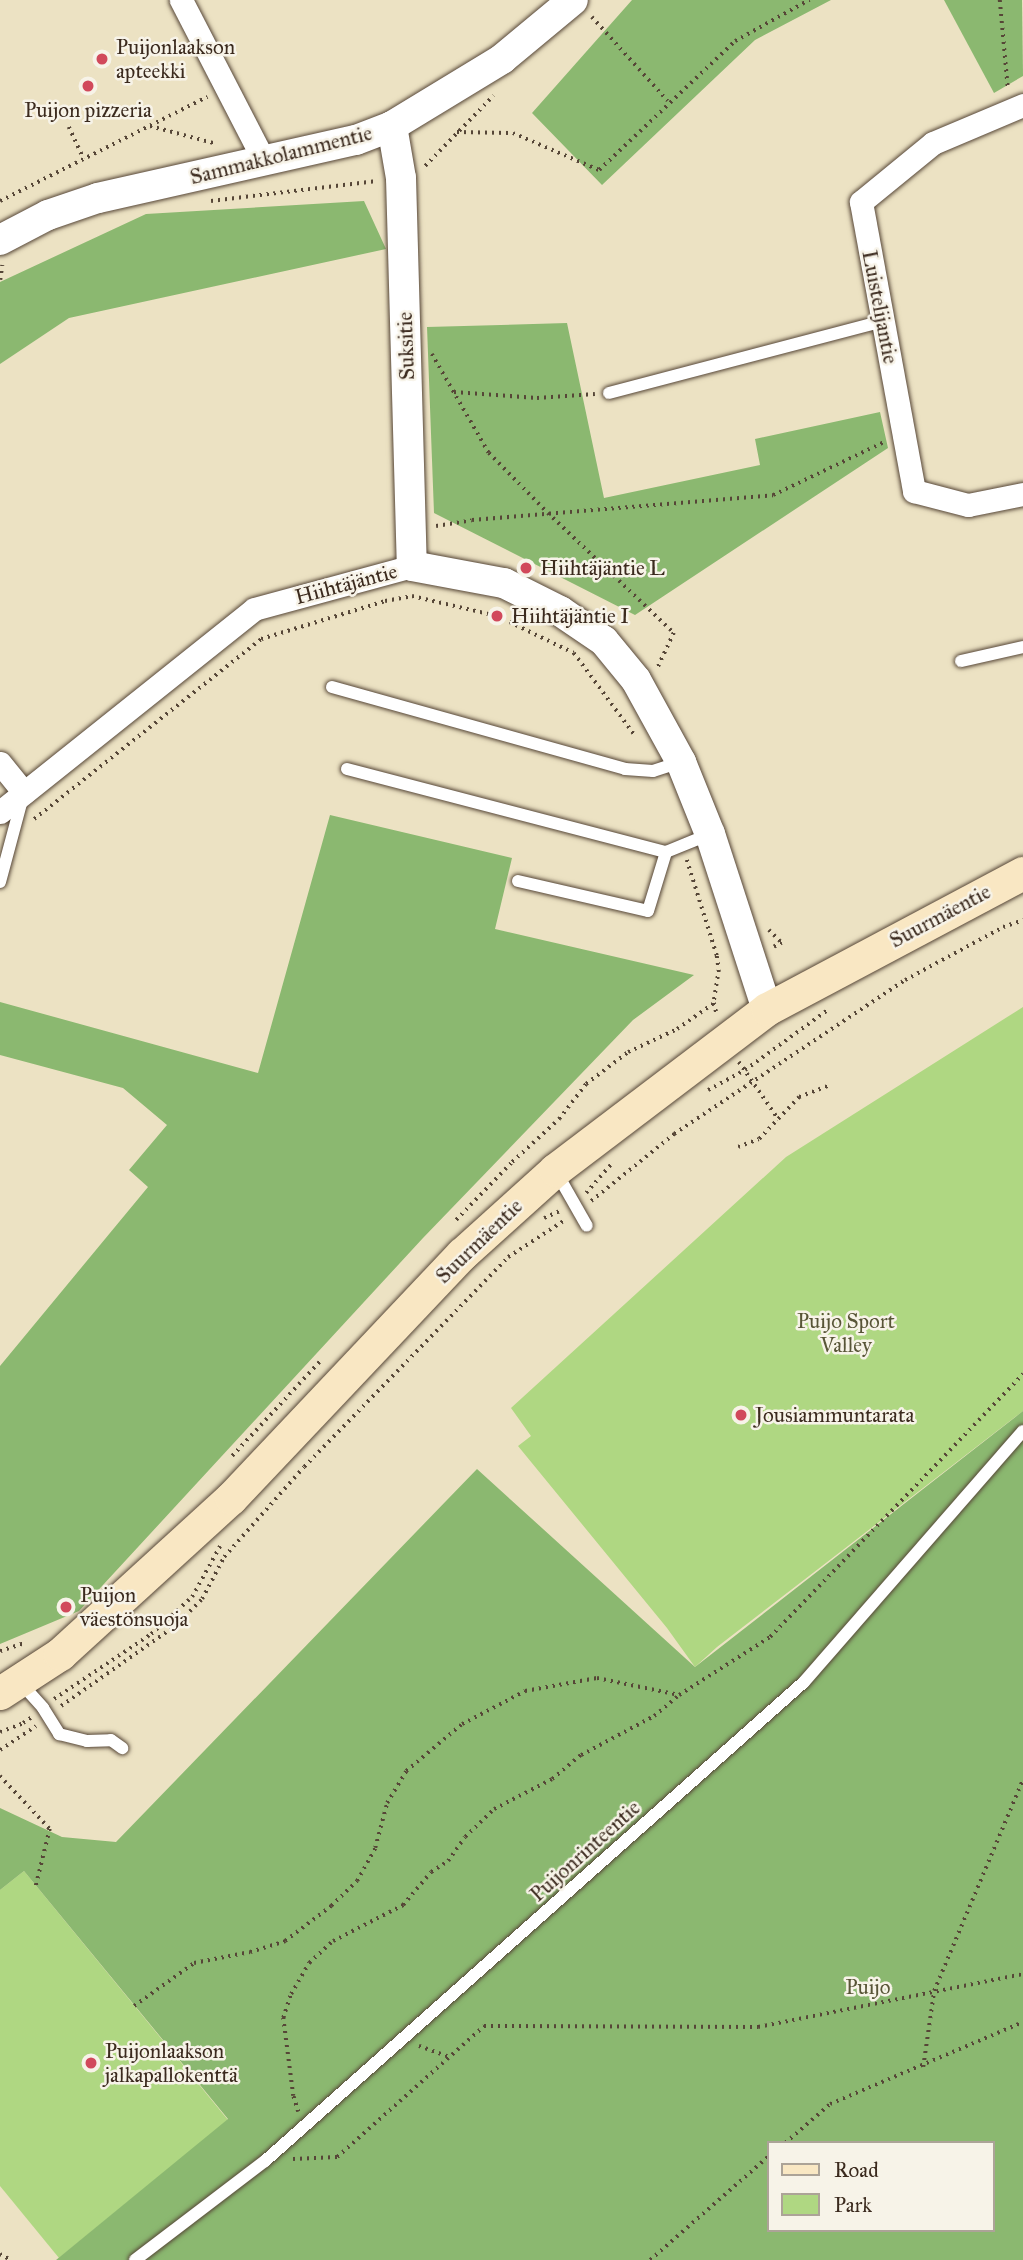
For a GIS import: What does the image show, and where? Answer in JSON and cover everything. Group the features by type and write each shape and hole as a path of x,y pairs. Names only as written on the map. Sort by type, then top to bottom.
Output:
{"main road":[{"name":"Suurmäentie","path":"9,1687 60,1654 232,1498 462,1254 555,1170 767,1009 1023,873"}],"street":[{"path":"181,0 264,161"},
{"name":"Sammakkolammentie","path":"1,251 48,215 98,198 356,140 392,126 502,59 580,6"},
{"name":"Luistelijantie","path":"1017,108 933,143 861,202 915,491 968,505 1023,494"},
{"name":"Suksitie","path":"392,126 401,178 412,566"},
{"name":"Hiihtäjäntie","path":"0,812 254,609 412,566 504,583 560,611 604,641 636,680 667,766 710,834 767,1009"},
{"path":"0,763 24,793"}],"lane":[{"path":"609,393 883,321"},
{"path":"961,661 1023,648"},
{"path":"332,687 625,769 667,766"},
{"path":"347,769 666,852"},
{"path":"0,882 24,793"},
{"path":"518,881 648,911 666,852 682,843 710,834"},
{"path":"555,1170 587,1226"},
{"name":"Puijonrinteentie","path":"135,2260 265,2161 804,1682 1023,1431"},
{"path":"9,1687 45,1712 59,1734 87,1741 111,1740 122,1748"}],"path":[{"path":"457,132 513,133 599,170 668,101 735,41 809,0"},
{"path":"1000,0 1017,108"},
{"path":"580,6 668,101"},
{"path":"0,201 200,101"},
{"path":"150,126 220,145"},
{"path":"69,127 84,159"},
{"path":"0,280 1,251"},
{"path":"427,346 489,453 674,633 652,679"},
{"path":"454,392 537,398 609,393"},
{"path":"427,527 548,513 773,495 904,433"},
{"path":"12,837 261,639 385,601 412,596 497,616 574,653 634,734 667,766"},
{"path":"682,843 717,956 715,1003 723,1040 779,1120"},
{"path":"0,1731 45,1712 175,1626 202,1599 224,1557 304,1467 508,1257 674,1134 916,973 1003,927 1023,920"},
{"path":"697,1097 745,1070 834,1005"},
{"path":"738,1147 759,1139 799,1097 830,1085"},
{"path":"532,1221 576,1207 615,1159"},
{"path":"303,2127 293,2096 284,2018 291,1994 310,1963 334,1941 403,1905 431,1872 449,1861 465,1837 494,1810 552,1779 581,1755 653,1716 679,1695 770,1637 1023,1374"},
{"path":"0,1750 11,1745 45,1712 106,1661 150,1634 192,1597 223,1542"},
{"path":"134,2006 194,1964 285,1941 331,1906 357,1881 375,1848 387,1804 406,1771 462,1724 525,1691 597,1678 679,1695"},
{"path":"0,1776 50,1829 36,1886"},
{"path":"923,2067 934,1991 1023,1779"},
{"path":"265,2161 337,2157 484,2026 758,2027 1023,1974"},
{"path":"787,2141 830,2104 923,2067 1023,2022"},
{"path":"402,2040 449,2057"},
{"path":"650,2260 768,2157"},
{"path":"0,2254 11,2260"}],"green space":[{"path":"632,0 831,0 755,40 602,185 532,113"},
{"path":"944,0 1022,0 1023,76 994,93"},
{"path":"364,201 386,249 69,318 0,364 0,282 146,214"},
{"path":"567,323 604,498 760,465 755,439 880,412 888,448 635,615 434,513 427,327"},
{"path":"330,815 512,858 495,929 694,975 633,1020 423,1238 79,1611 0,1644 0,1366 148,1187 129,1170 167,1125 123,1088 0,1055 0,1002 258,1073"},
{"name":"Puijo Sport Valley","path":"1023,1007 1023,1411 717,1647 695,1667 667,1628 518,1446 531,1436 511,1408 786,1157"},
{"name":"Puijo","path":"1023,1411 1023,2260 56,2260 228,2119 24,1871 0,1890 0,1808 62,1837 116,1842 477,1469 695,1667"},
{"name":"Puijonlaakson jalkapallokenttä","path":"24,1871 228,2120 59,2258 0,2186 0,1890"}],"place":[{"name":"Puijonlaakson apteekki","path":"102,59"},
{"name":"Puijon pizzeria","path":"88,86"},
{"name":"Hiihtäjäntie L","path":"526,568"},
{"name":"Hiihtäjäntie I","path":"497,616"},
{"name":"Jousiammuntarata","path":"741,1415"},
{"name":"Puijon väestönsuoja","path":"66,1607"},
{"name":"Puijonlaakson jalkapallokenttä","path":"91,2063"}]}
